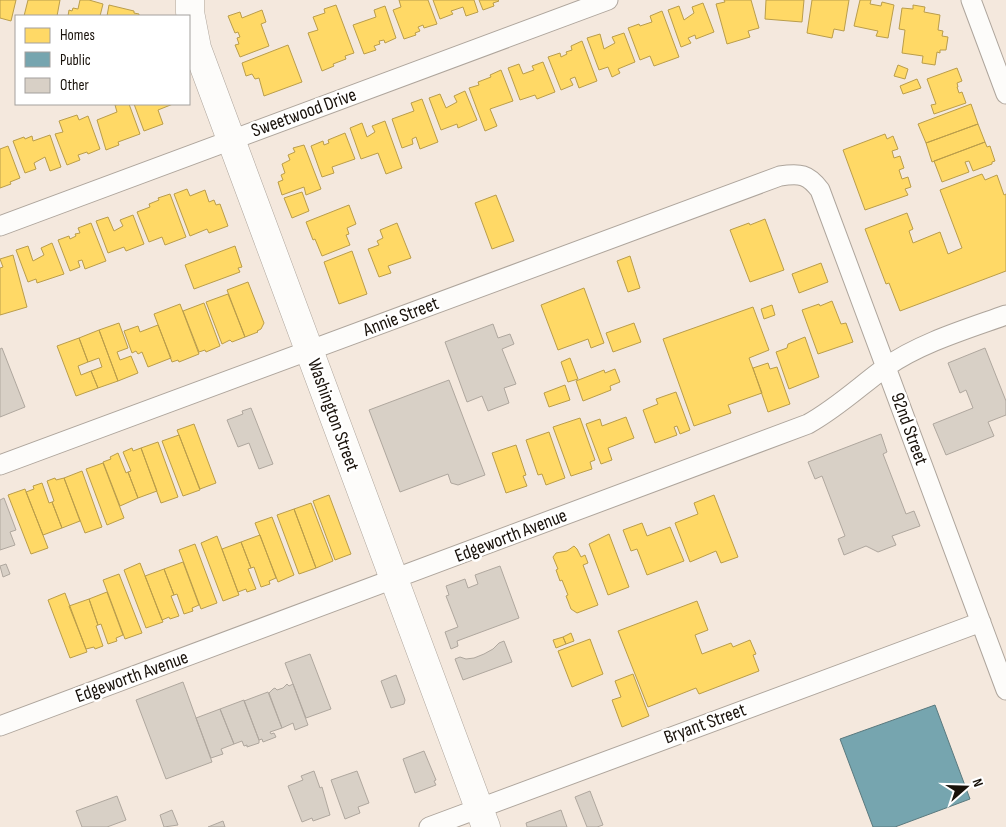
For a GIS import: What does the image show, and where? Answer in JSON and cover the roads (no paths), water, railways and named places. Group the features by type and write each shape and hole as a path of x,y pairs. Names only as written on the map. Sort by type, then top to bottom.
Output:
{"street":[{"name":"Washington Street","path":"190,0 197,48 230,141 482,818"},
{"name":"Sweetwood Drive","path":"0,226 608,0"},
{"path":"971,0 1006,94"},
{"name":"Annie Street","path":"0,465 780,176 804,175"},
{"name":"92nd Street","path":"804,175 813,180 820,190 1006,690"},
{"name":"Edgeworth Avenue","path":"0,726 808,424 842,403 886,367 917,350 1006,315"},
{"name":"Bryant Street","path":"430,827 482,818 981,622"}]}
